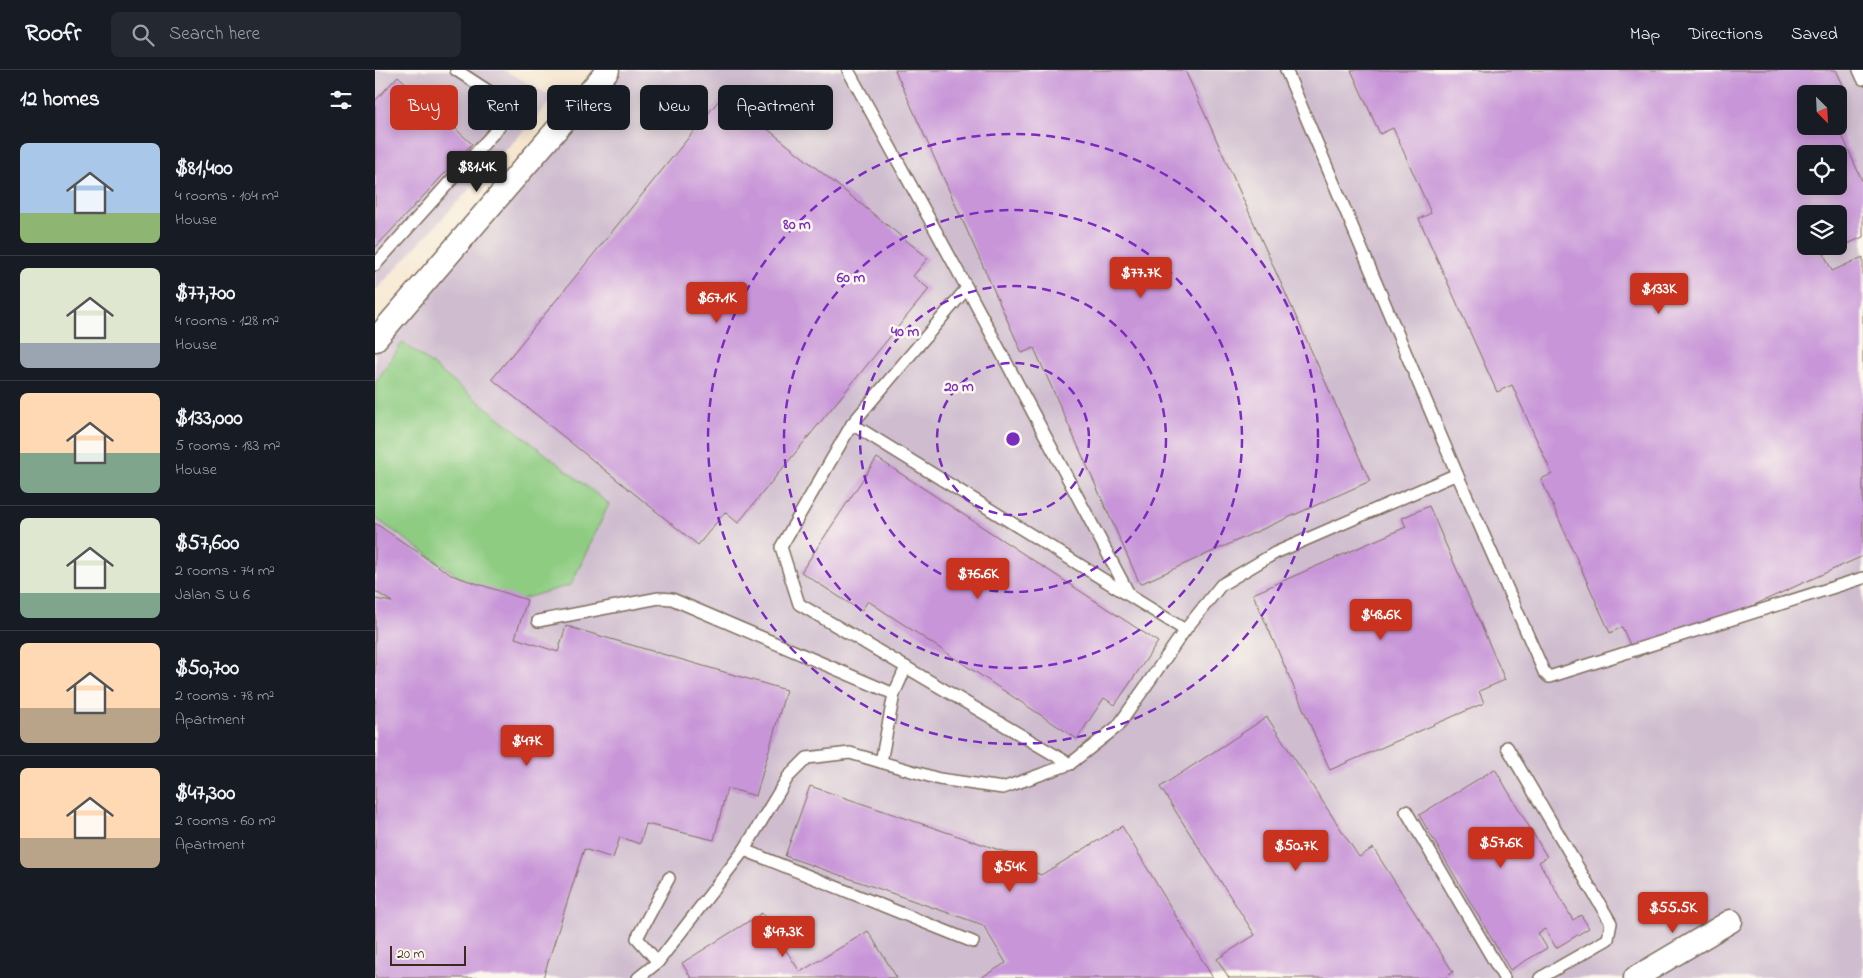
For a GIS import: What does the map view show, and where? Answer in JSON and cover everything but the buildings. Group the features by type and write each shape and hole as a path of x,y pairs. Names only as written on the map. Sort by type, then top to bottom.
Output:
{"street":[{"path":"375,340 608,70"},
{"path":"1635,978 1731,921"}],"lane":[{"path":"375,265 499,127 490,92 456,70"},
{"path":"849,70 1130,596"},
{"path":"1286,70 1457,474 1544,672 1549,676 1557,676 1863,578"},
{"path":"1859,70 1863,79"},
{"path":"967,288 852,424 781,547 799,604 1070,764"},
{"path":"852,424 1185,630"},
{"path":"638,978 658,962 744,850 788,777 807,758 850,753 939,779 1003,788 1070,764 1118,726 1185,630 1221,585 1275,554 1457,474"},
{"path":"538,622 659,598 672,599 894,694"},
{"path":"881,762 894,694 906,667"},
{"path":"1507,747 1611,923 1608,939 1540,978"},
{"path":"1406,812 1504,978"},
{"path":"744,850 973,942"},
{"path":"658,962 637,938 669,878"}],"shaded area":[{"path":"375,70 504,70 531,85 468,85 468,130 524,130 375,291"},
{"path":"621,70 1863,70 1863,978 375,978 375,348 568,130 630,130 630,85 608,85"},
{"path":"537,88 547,94 547,106 537,116"}],"green space":[{"path":"403,342 609,504 571,585 500,605 375,518 375,383"}]}
